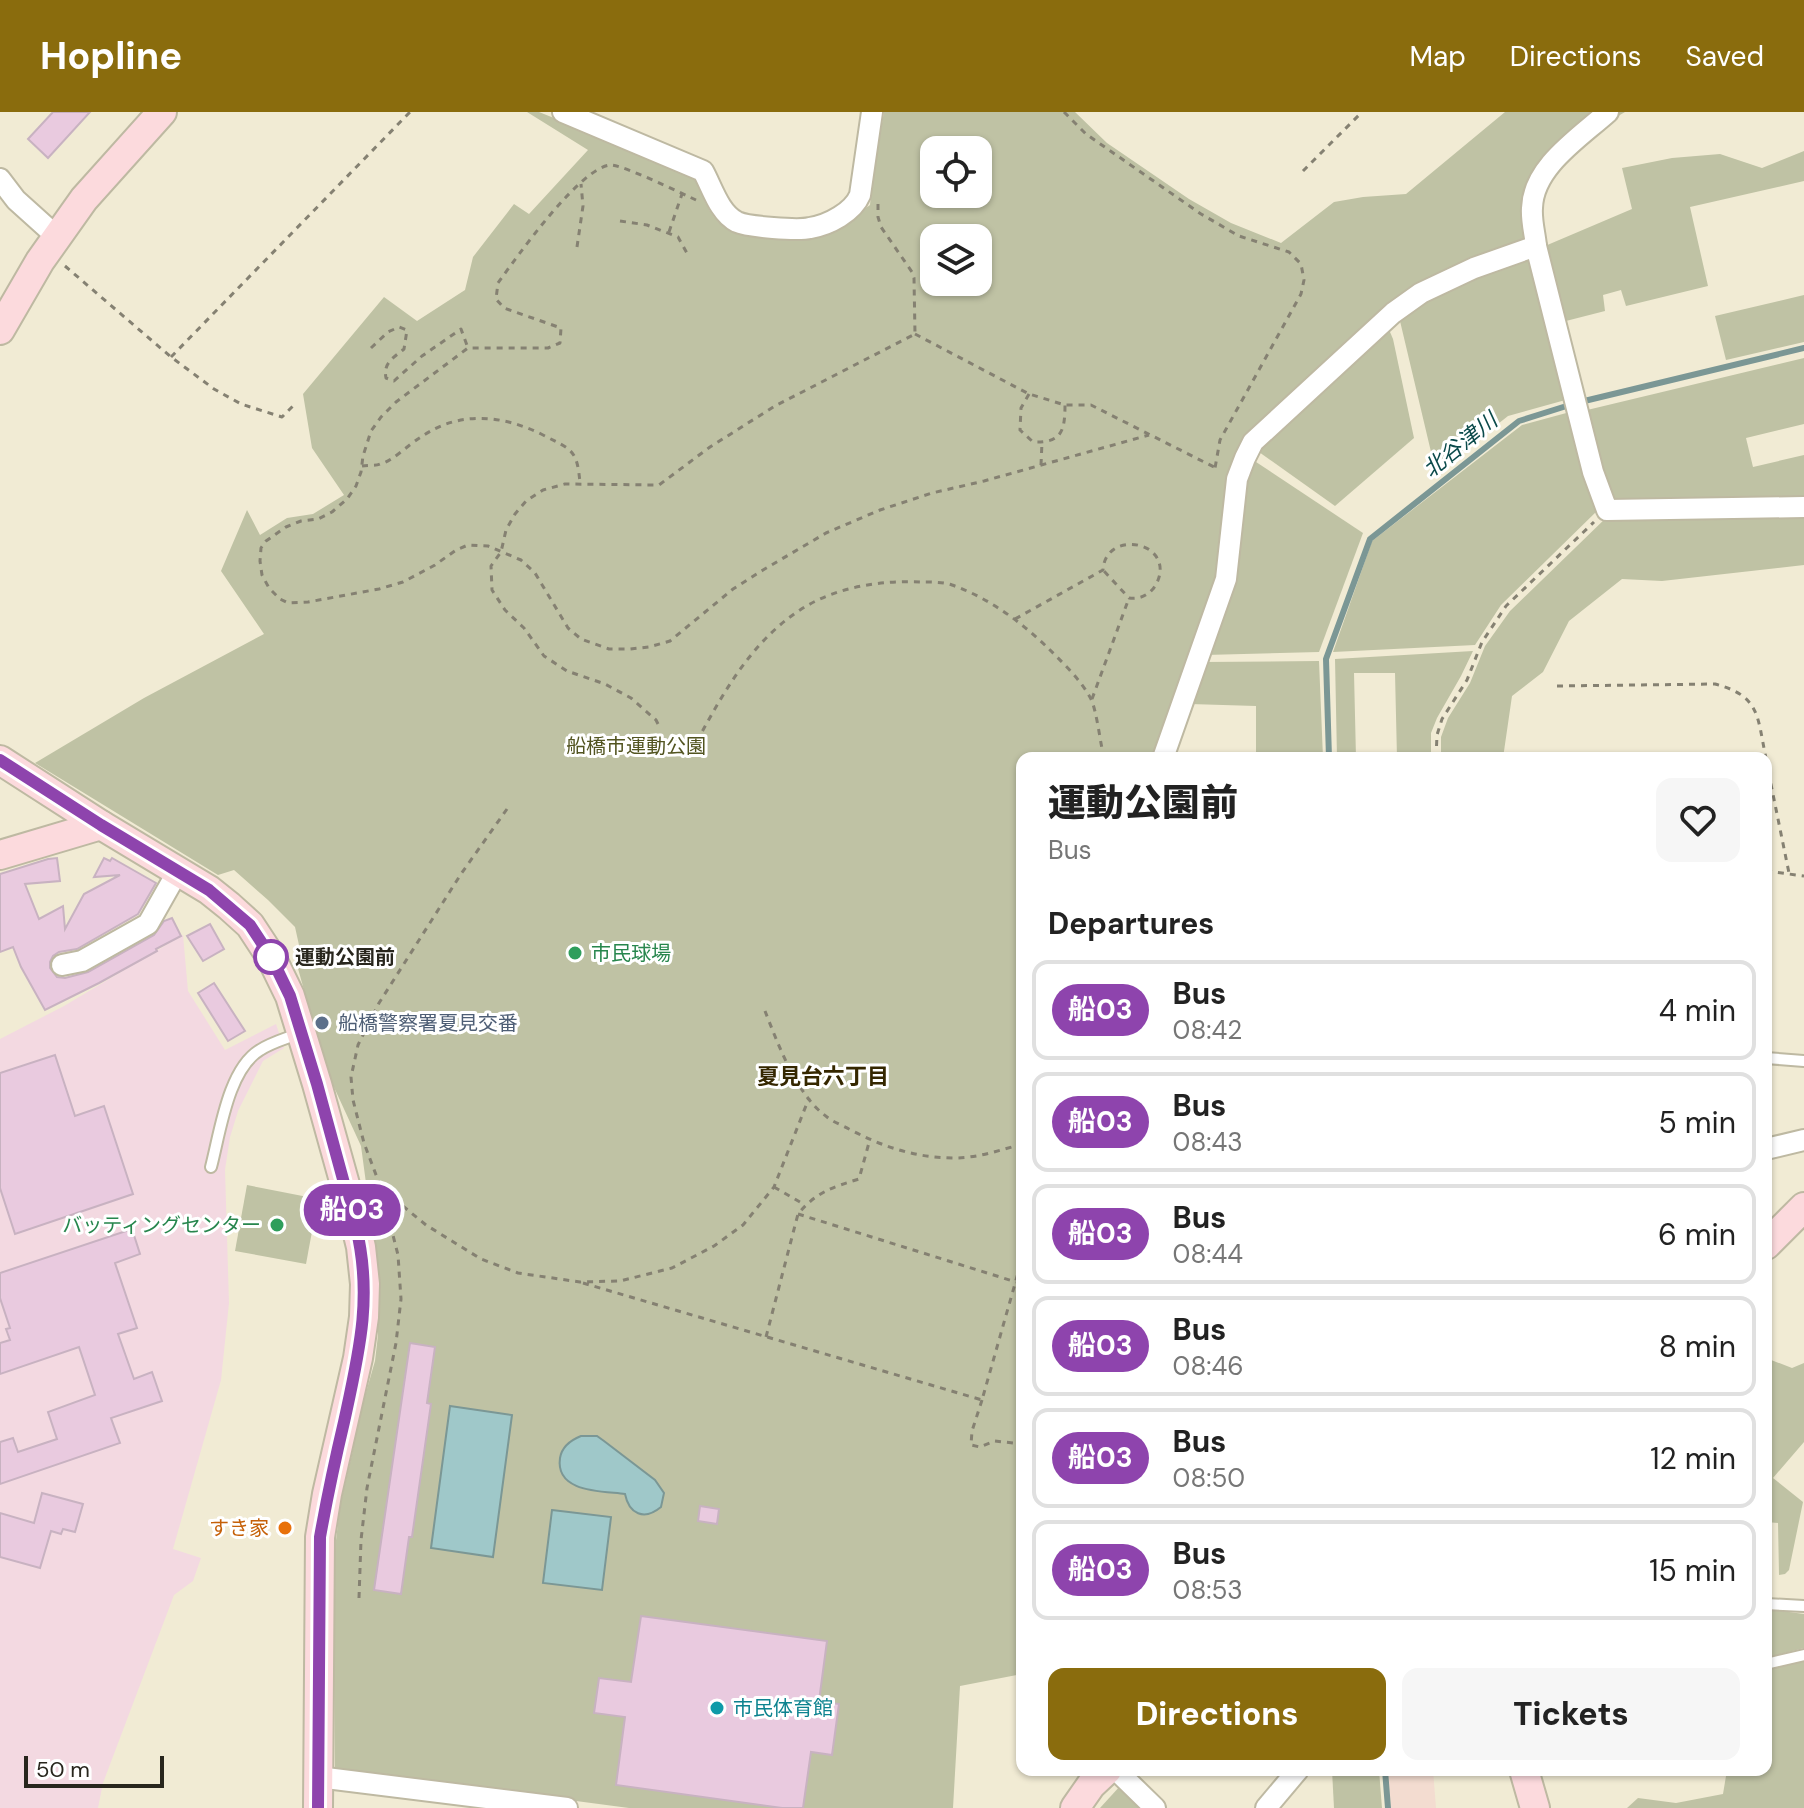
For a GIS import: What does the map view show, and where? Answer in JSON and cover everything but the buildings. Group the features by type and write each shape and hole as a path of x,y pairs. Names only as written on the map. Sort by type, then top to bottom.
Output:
{"street":[{"path":"0,330 52,244 84,199 162,112"},
{"path":"563,112 703,171 724,212 737,222 810,229 856,204 872,112"},
{"path":"1608,112 1547,167 1539,179 1532,211 1536,246 1593,472 1607,510 1804,507"},
{"path":"0,179 52,244"},
{"path":"1165,752 1226,579 1237,479 1253,442 1393,313 1421,293 1474,268 1536,246"},
{"path":"0,760 209,890 250,925 271,957 290,996 301,1032 351,1206 361,1247 365,1284 358,1358 320,1537 318,1808"},
{"path":"0,855 101,825"},
{"path":"62,965 82,961 148,924 178,871"},
{"path":"1772,1148 1804,1140"},
{"path":"1772,1239 1804,1207"},
{"path":"1122,1776 1155,1808"},
{"path":"1266,1808 1293,1776"},
{"path":"1526,1776 1535,1808"},
{"path":"318,1777 423,1798 567,1808"}],"lane":[{"path":"211,1167 238,1073 259,1050 301,1032"},
{"path":"1772,1058 1804,1061"},
{"path":"1772,1604 1804,1606"},
{"path":"1772,1663 1804,1655"}],"path":[{"path":"171,357 410,112"},
{"path":"1064,112 1086,134 1201,214 1239,236 1289,252 1301,264 1304,280 1301,294 1220,440 1215,468"},
{"path":"1303,171 1362,112"},
{"path":"724,212 612,165 597,169 581,182 498,283 496,299 504,308 561,328 560,343 548,348 468,348 396,402 371,431 356,486 347,499 318,519 286,527 261,548 262,575 269,588 288,603 308,602 403,582 456,550 468,545 488,546 521,560 535,573 568,628 581,639 609,649 649,647 670,641 733,589 826,533 880,510 932,493 1149,435"},
{"path":"577,247 583,206 581,182"},
{"path":"669,232 682,194"},
{"path":"878,202 881,227 914,278 915,334"},
{"path":"620,221 669,232 678,237 688,255"},
{"path":"52,244 171,357 214,389 241,404 282,417 294,405"},
{"path":"371,348 388,332 399,327 407,330 404,349 388,362 385,370 386,378 394,381 422,356 461,329 468,348"},
{"path":"915,334 1029,394 1065,405 1091,405 1237,479"},
{"path":"658,724 631,698 605,684 567,671 544,656 524,628 505,610 492,590 491,566 501,552 506,530 515,514 526,501 543,490 565,484 659,485 710,447 775,406 915,334"},
{"path":"1029,394 1021,408 1020,430 1033,442 1048,443 1058,436 1065,424 1065,405"},
{"path":"362,466 382,464 424,434 446,425 474,418 498,419 523,425 574,452 580,484"},
{"path":"1041,465 1042,442"},
{"path":"1436,752 1442,719 1467,680 1482,642 1506,606 1607,510"},
{"path":"1121,544 1146,547 1160,565 1160,574 1151,591 1133,599 1103,570 1103,561 1121,544"},
{"path":"1015,619 1103,570"},
{"path":"691,752 720,697 739,669 762,642 791,617 823,597 877,583 905,581 950,584 1015,619 1069,670 1092,700 1103,752"},
{"path":"1092,700 1129,598"},
{"path":"1557,686 1715,684 1733,689 1749,700 1756,712 1765,752"},
{"path":"1772,789 1789,873"},
{"path":"359,1598 367,1488 394,1357 401,1299 398,1255 381,1188 364,1143 353,1100 351,1077 358,1045 379,1003 461,874 507,809"},
{"path":"1772,872 1804,876"},
{"path":"765,1011 779,1047 798,1082 826,1117 895,1150 916,1155 957,1158 1016,1146"},
{"path":"580,1282 620,1281 672,1268 714,1246 743,1225 774,1187 809,1098"},
{"path":"766,1337 798,1214 827,1189 859,1179 870,1139"},
{"path":"774,1187 805,1205"},
{"path":"381,1188 426,1225 481,1259 518,1273 580,1282 982,1400"},
{"path":"798,1214 1016,1282 972,1431 971,1445 980,1447 995,1441 1016,1443"}],"shaded area":[{"path":"183,935 188,991 225,1050 276,1024 284,1048 263,1061 238,1111 230,1137 225,1170 229,1303 221,1380 173,1549 201,1558 193,1581 174,1595 103,1783 98,1808 0,1808 0,1039 64,1006"},
{"path":"1388,1776 1433,1776 1436,1808 1391,1808"}],"green space":[{"name":"船橋市運動公園","path":"527,112 539,112 693,174 710,210 725,227 754,235 803,240 835,230 870,205 884,112 1075,112 1107,143 1189,199 1231,223 1281,243 1334,202 1406,194 1505,112 1625,112 1557,152 1526,239 1481,257 1243,443 1219,578 1156,752 1016,752 1016,1675 960,1686 953,1808 629,1808 335,1769 333,1566 340,1506 357,1424 375,1361 378,1335 378,1272 361,1146 327,1072 297,965 301,954 295,927 234,870 218,875 35,763 144,698 264,634 221,571 247,510 260,535 287,518 313,514 344,495 312,448 303,394 384,297 417,321 465,290 473,257 514,204 529,214 588,150"},
{"path":"1804,151 1804,181 1690,207 1708,286 1626,306 1621,290 1603,295 1605,311 1562,322 1545,246 1632,209 1622,168 1672,158 1720,154 1762,168"},
{"path":"1528,254 1569,399 1508,416 1436,473 1400,321 1402,314 1442,287"},
{"path":"1804,295 1804,342 1726,360 1715,316"},
{"path":"1383,331 1390,332 1393,339 1414,438 1335,506 1259,452 1264,442"},
{"path":"1804,358 1804,424 1746,438 1753,467 1804,455 1804,500 1614,504 1583,411"},
{"path":"1570,412 1598,510 1501,605 1475,645 1333,652 1372,541 1522,425"},
{"path":"1253,460 1363,533 1319,652 1205,655 1247,469"},
{"path":"1610,514 1804,514 1804,565 1662,581 1622,579 1569,621 1543,672 1512,696 1504,752 1441,752 1441,737 1448,718 1470,683 1485,646 1510,611"},
{"path":"1473,651 1437,718 1431,733 1431,752 1397,752 1395,673 1354,673 1356,752 1337,752 1335,659"},
{"path":"1319,661 1323,752 1256,752 1256,706 1190,704 1204,662"},
{"name":"バッティングセンター","path":"247,1185 318,1199 306,1264 235,1251"},
{"path":"1772,1360 1792,1368 1804,1363 1804,1442 1773,1478 1803,1502 1789,1570 1779,1575 1778,1523 1772,1522"},
{"path":"1772,1610 1804,1614 1804,1648 1772,1656"},
{"path":"1804,1659 1804,1808 1627,1808 1638,1798 1676,1803 1723,1794 1726,1776 1772,1776 1772,1667"},
{"path":"1332,1776 1379,1776 1382,1808 1334,1808"},
{"path":"1121,1785 1150,1808 1100,1808"}],"water":[{"path":"450,1406 512,1415 493,1557 431,1548"},
{"path":"581,1436 597,1436 655,1480 664,1493 661,1507 649,1514 638,1513 630,1506 625,1494 593,1491 565,1478 560,1469 561,1454 568,1444"},
{"path":"552,1510 611,1517 602,1590 543,1583"}],"waterway":[{"name":"北谷津川","path":"1329,752 1326,659 1370,539 1519,421 1576,403 1804,348"},
{"name":"北谷津川","path":"1385,1776 1388,1808"}],"bus line":[{"name":"船03","path":"0,760 209,890 250,925 271,957 290,996 309,1058 361,1247 365,1284 358,1358 320,1537 318,1808"}],"place":[{"name":"市民球場","path":"575,953"},
{"name":"運動公園前","path":"271,957"},
{"name":"船橋警察署夏見交番","path":"322,1023"},
{"name":"バッティングセンター","path":"277,1225"},
{"name":"すき家","path":"285,1528"},
{"name":"市民体育館","path":"717,1708"}],"district":[{"name":"夏見台六丁目","path":"823,1076"}]}
